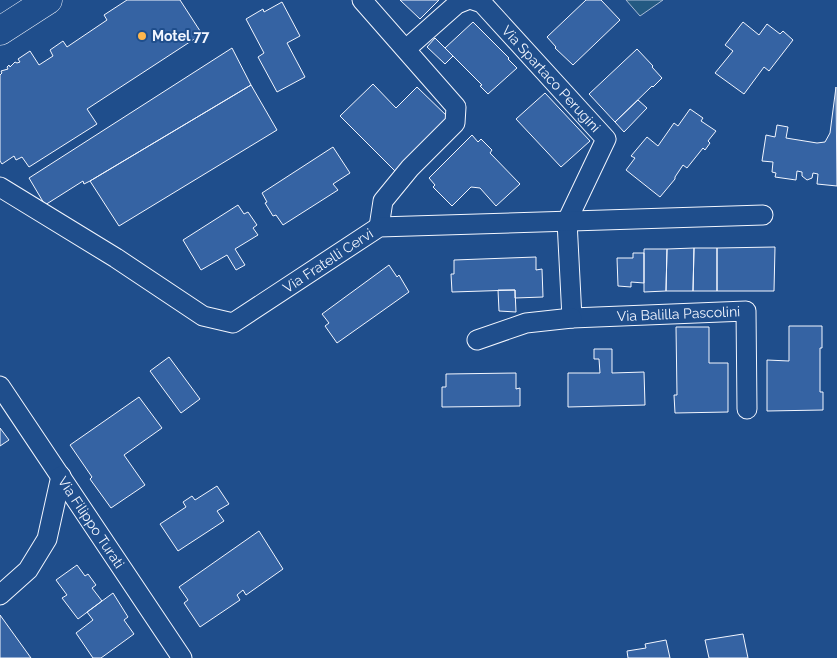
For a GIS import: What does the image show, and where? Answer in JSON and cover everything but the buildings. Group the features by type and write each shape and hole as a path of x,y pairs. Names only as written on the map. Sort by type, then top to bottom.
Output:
{"main road":[{"path":"0,31 48,0"}],"street":[{"path":"362,0 456,107 455,123 410,168 383,201 378,227"},
{"path":"406,49 457,4 467,0"},
{"name":"Via Spartaco Perugini","path":"473,0 482,3 606,139 567,221"},
{"name":"Via Fratelli Cervi","path":"0,187 116,258 203,316 233,323 378,227 763,215"},
{"path":"567,221 572,318"},
{"name":"Via Balilla Pascolini","path":"478,340 526,323 572,318 746,311 746,410"},
{"name":"Via Filippo Turati","path":"0,386 182,658"},
{"path":"0,595 28,570 47,538 61,476"}],"shaded area":[{"path":"626,0 663,0 640,16"}],"place":[{"name":"Motel 77","path":"142,36"}]}
